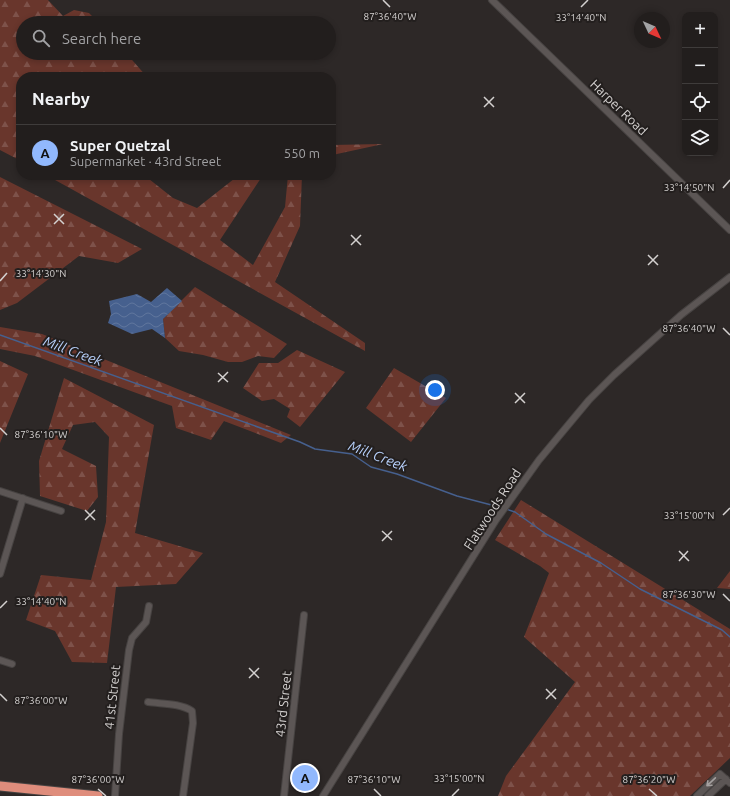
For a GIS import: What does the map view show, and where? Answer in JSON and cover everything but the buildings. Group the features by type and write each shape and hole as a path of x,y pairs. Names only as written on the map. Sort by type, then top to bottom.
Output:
{"highway":[{"path":"0,786 34,793 98,796"}],"street":[{"name":"Harper Road","path":"492,0 730,230"},
{"name":"Flatwoods Road","path":"323,796 496,520 539,460 589,400 640,350 704,296 730,277"},
{"path":"0,491 62,510"},
{"path":"0,574 23,498"},
{"name":"41st Street","path":"115,796 119,734 129,650 132,638 146,622 149,606"},
{"name":"43rd Street","path":"284,796 304,615"},
{"path":"0,660 12,664"},
{"path":"148,702 187,707 192,711 193,723 182,796"},
{"path":"697,796 720,774 728,781 708,796"}],"green space":[{"path":"0,0 48,0 63,16 16,16 16,60 132,60 143,72 16,72 16,158 0,150"},
{"path":"74,10 89,13 92,16 63,16"},
{"path":"383,144 336,154 336,145"},
{"path":"0,177 142,249 118,263 79,256 17,303 0,310"},
{"path":"55,180 150,180 173,198 197,208 233,180 260,180 220,240 253,265 285,207 288,180 302,180 300,226 275,282 365,343 365,351"},
{"path":"195,287 287,344 274,358 258,356 242,362 228,362 203,355 179,351 165,338 163,319"},
{"path":"0,327 42,334 291,435 281,443 224,421 211,440 176,428 172,406 35,356 0,349"},
{"path":"297,350 345,372 300,427 287,417 290,409 274,399 262,401 243,388 259,363 278,363"},
{"path":"0,361 28,374 0,443"},
{"path":"394,368 446,398 411,442 366,408"},
{"path":"64,378 154,425 135,533 203,553 176,584 116,587 107,663 72,662 55,631 26,620 41,575 91,580 106,522 109,437 95,422 73,425 62,449 96,466 98,497 87,511 40,496 39,461"},
{"path":"521,500 730,629 730,758 690,796 498,796 506,776 575,682 524,637 549,573 540,566 495,540"},
{"path":"730,571 730,589 717,588"}],"water":[{"path":"167,288 182,301 163,319 165,338 152,329 132,334 108,323 111,314 109,301 137,294 151,302"}],"waterway":[{"name":"Mill Creek","path":"0,335 300,442 315,449 352,454 371,467 397,474 457,496 503,508"},
{"name":"Mill Creek","path":"506,509 515,512 546,534 601,563 640,589 722,630 730,637"}],"place":[{"name":"Super Quetzal","path":"305,778"}]}
